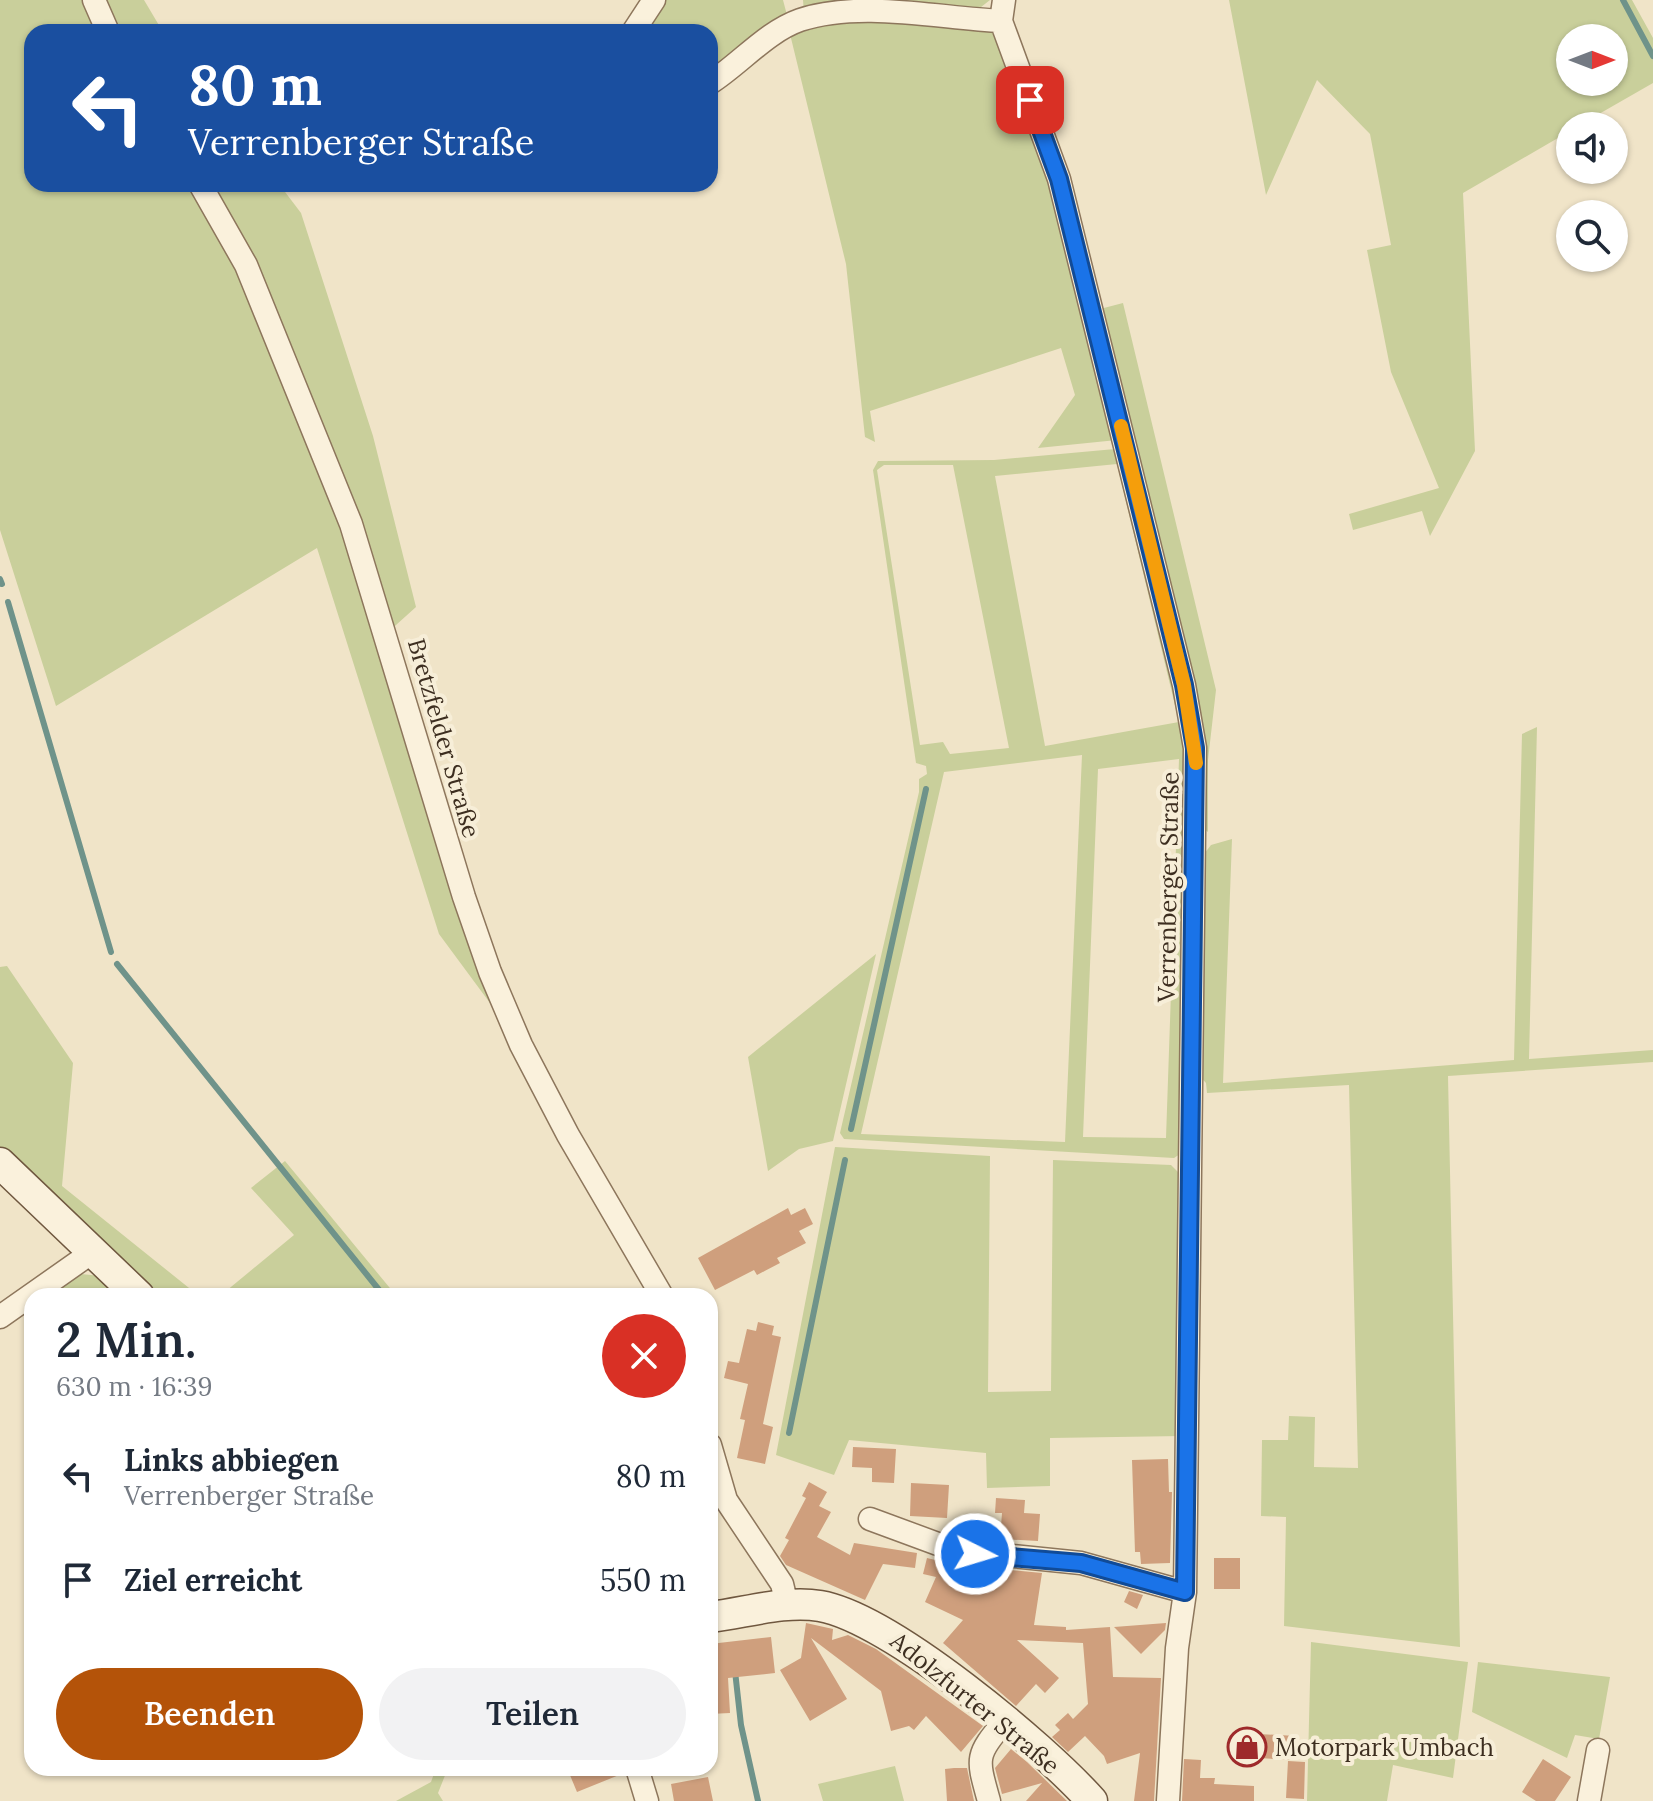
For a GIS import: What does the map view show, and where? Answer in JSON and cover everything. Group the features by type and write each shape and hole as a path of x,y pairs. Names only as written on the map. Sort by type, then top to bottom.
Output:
{"main road":[{"path":"0,1163 130,1288"},
{"name":"Adolzfurter Straße","path":"718,1616 787,1605 817,1605 874,1624 1004,1722 1092,1801"}],"street":[{"path":"94,0 104,24"},
{"path":"638,24 654,0"},
{"path":"718,77 799,20 843,10 1002,10"},
{"name":"Verrenberger Straße","path":"1002,10 1059,179 1184,685 1195,748 1185,1592 1177,1648 1168,1801"},
{"name":"Bretzfelder Straße","path":"205,192 246,265 351,524 464,897 490,972 521,1045 568,1135 657,1288"},
{"path":"41,1288 91,1253"},
{"path":"0,1317 24,1300"},
{"path":"718,1472 726,1500 782,1584 787,1605"},
{"path":"870,1519 954,1550 1081,1563 1185,1592"},
{"path":"989,1801 980,1769 982,1748 1004,1722"},
{"path":"1589,1801 1598,1750"},
{"path":"639,1776 647,1801"}],"green space":[{"path":"0,0 144,0 158,24 24,24 24,192 285,192 301,213 373,436 416,607 386,634 521,1045 439,934 317,548 56,706 0,530"},
{"path":"663,0 783,0 788,19 718,68 718,24 647,24"},
{"path":"803,0 990,0 976,11 804,13"},
{"path":"1229,0 1632,0 1653,38 1653,83 1602,112 1556,112 1556,139 1463,193 1475,451 1430,536 1422,511 1353,530 1349,514 1439,488 1391,372 1367,250 1391,245 1370,134 1317,80 1266,195"},
{"path":"848,15 994,30 1053,181 1117,440 1038,448 1075,395 1061,348 870,411 875,442 865,437 846,264 790,34"},
{"path":"1123,303 1216,690 1208,760 1208,832 1203,828 1100,309"},
{"path":"1115,449 1121,453 1189,753 1183,1152 1174,1158 844,1139 840,1133 919,792 919,779 927,774 926,766 916,763 873,470 878,461 994,460","holes":["1117,464 1179,722 1045,746 995,476","884,465 953,465 1009,748 950,754 943,742 920,745 877,470","1082,755 1065,1142 861,1134 944,772","1179,759 1166,1138 1083,1137 1098,769"]},
{"path":"1537,727 1529,1059 1653,1050 1653,1062 1448,1076 1460,1647 1284,1626 1286,1517 1261,1516 1262,1440 1288,1440 1289,1416 1315,1417 1314,1467 1358,1468 1349,1085 1207,1093 1206,1083 1199,1075 1204,854 1211,845 1232,839 1223,1083 1514,1060 1522,734"},
{"path":"876,954 833,1141 799,1149 768,1171 748,1057"},
{"path":"7,966 73,1063 62,1186 189,1288 144,1288 0,1149 0,967"},
{"path":"835,1147 990,1156 988,1392 1051,1391 1053,1160 1171,1165 1183,1177 1182,1436 1050,1438 1050,1486 987,1488 986,1453 849,1440 834,1475 776,1455"},
{"path":"285,1161 390,1288 230,1288 294,1235 251,1188"},
{"path":"81,1274 101,1276 114,1288 54,1288"},
{"path":"1311,1642 1468,1662 1453,1778 1393,1765 1387,1801 1307,1801"},
{"path":"1478,1662 1610,1677 1599,1739 1575,1735 1567,1758 1472,1712"},
{"path":"895,1766 904,1801 823,1801 818,1784"},
{"path":"433,1776 445,1776 438,1793 443,1801 396,1801 431,1782"}],"building":[{"path":"788,1208 791,1215 805,1208 813,1224 799,1231 806,1243 777,1258 780,1263 757,1275 754,1270 718,1288 714,1288 698,1258"},
{"path":"758,1322 774,1326 772,1335 781,1337 763,1424 773,1427 765,1464 737,1458 745,1420 740,1419 748,1384 724,1378 728,1361 739,1363 747,1329 756,1331"},
{"path":"853,1447 896,1449 894,1483 872,1482 872,1468 852,1467"},
{"path":"1168,1459 1169,1492 1172,1492 1170,1563 1141,1564 1140,1552 1135,1552 1132,1460"},
{"path":"809,1482 827,1492 819,1506 831,1512 817,1537 850,1555 854,1543 917,1553 915,1568 883,1564 865,1600 786,1565 780,1556 789,1540 785,1538 806,1498 802,1496"},
{"path":"911,1483 949,1485 947,1518 910,1516"},
{"path":"996,1498 1025,1500 1024,1513 1040,1514 1038,1541 1000,1539 1002,1513 995,1513"},
{"path":"927,1558 956,1565 1042,1573 1034,1625 1066,1627 1066,1630 1110,1627 1113,1677 1161,1678 1154,1801 1134,1801 1140,1753 1107,1764 1104,1756 1085,1736 1068,1752 1052,1737 1060,1730 1055,1725 1068,1713 1073,1719 1088,1704 1083,1643 1017,1640 1059,1678 1045,1693 1036,1684 1016,1706 943,1643 963,1620 925,1602 936,1577 923,1574"},
{"path":"1214,1558 1240,1558 1240,1589 1214,1589"},
{"path":"1129,1591 1143,1595 1137,1609 1124,1602"},
{"path":"806,1623 833,1629 832,1640 848,1635 876,1649 983,1726 961,1752 926,1716 914,1730 909,1726 891,1731 881,1691 811,1638 847,1699 810,1721 780,1670 801,1658"},
{"path":"1166,1623 1165,1630 1141,1654 1114,1627"},
{"path":"771,1637 775,1673 728,1678 730,1713 718,1714 718,1643"},
{"path":"1240,1733 1296,1736 1295,1760 1239,1757"},
{"path":"1011,1749 1067,1801 1026,1801 1042,1783 1002,1794 995,1768"},
{"path":"1184,1759 1201,1760 1200,1778 1215,1778 1214,1784 1254,1786 1254,1801 1182,1801"},
{"path":"1543,1759 1571,1777 1555,1801 1536,1801 1522,1792"},
{"path":"1288,1761 1305,1762 1304,1799 1286,1798"},
{"path":"967,1768 974,1801 947,1801 945,1769"},
{"path":"570,1776 617,1776 577,1792"},
{"path":"708,1777 713,1801 674,1801 671,1784"}],"waterway":[{"path":"1623,0 1653,56"},
{"path":"0,579 2,584"},
{"path":"8,602 111,952"},
{"path":"851,1129 926,789"},
{"path":"117,964 378,1288"},
{"path":"789,1433 845,1160"},
{"path":"735,1671 741,1725 758,1801"}],"slow traffic":[{"path":"1121,426 1184,685 1196,763"}],"place":[{"name":"Motorpark Umbach","path":"1247,1747"}],"route":[{"path":"975,1554 1081,1563 1185,1592 1197,845 1195,748 1184,685 1059,179 1030,100"}]}
